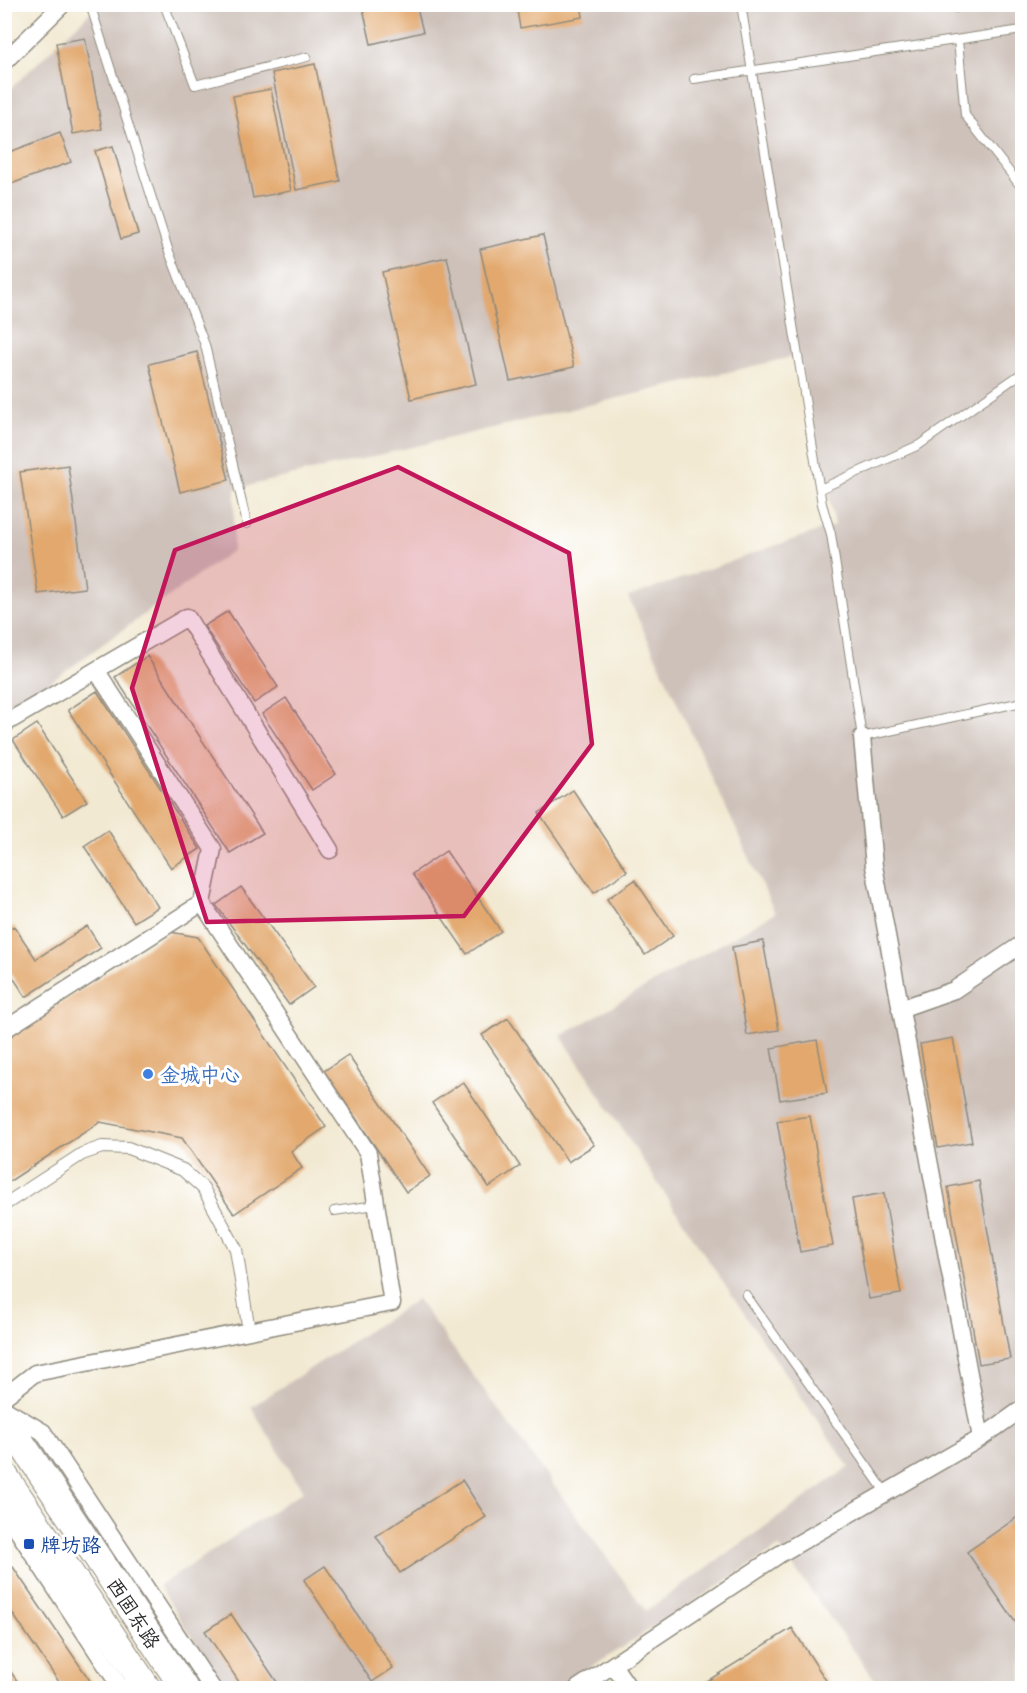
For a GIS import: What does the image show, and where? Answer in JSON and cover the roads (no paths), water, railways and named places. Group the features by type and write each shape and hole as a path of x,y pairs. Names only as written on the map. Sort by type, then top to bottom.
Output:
{"main road":[{"name":"西固东路","path":"4,1417 184,1689"},
{"name":"西固东路","path":"4,1475 147,1689"}],"street":[{"path":"4,62 63,4"},
{"path":"4,724 187,617 330,850"},
{"path":"4,1030 201,903 213,849 96,670"},
{"path":"862,737 874,866 981,1438"},
{"path":"4,1397 35,1373 393,1303 368,1153 201,903"},
{"path":"900,1009 954,990 1023,944"},
{"path":"4,1205 82,1154 102,1147 128,1148 183,1170 203,1188 236,1249 249,1331"},
{"path":"4,1409 44,1432 212,1689"},
{"path":"578,1689 780,1554 981,1438 1023,1409"},
{"path":"4,1510 121,1689"},
{"path":"613,1665 629,1689"}],"lane":[{"path":"90,4 168,249 205,345 247,524"},
{"path":"164,4 195,86 307,57"},
{"path":"741,4 820,489 831,534 862,737 1023,702"},
{"path":"694,80 1023,30"},
{"path":"958,40 965,115 1023,188"},
{"path":"820,489 919,445 1023,373"},
{"path":"334,1211 376,1205"},
{"path":"746,1295 886,1493"}],"place":[{"name":"金城中心","path":"148,1074"},
{"name":"牌坊路","path":"29,1544"}]}
